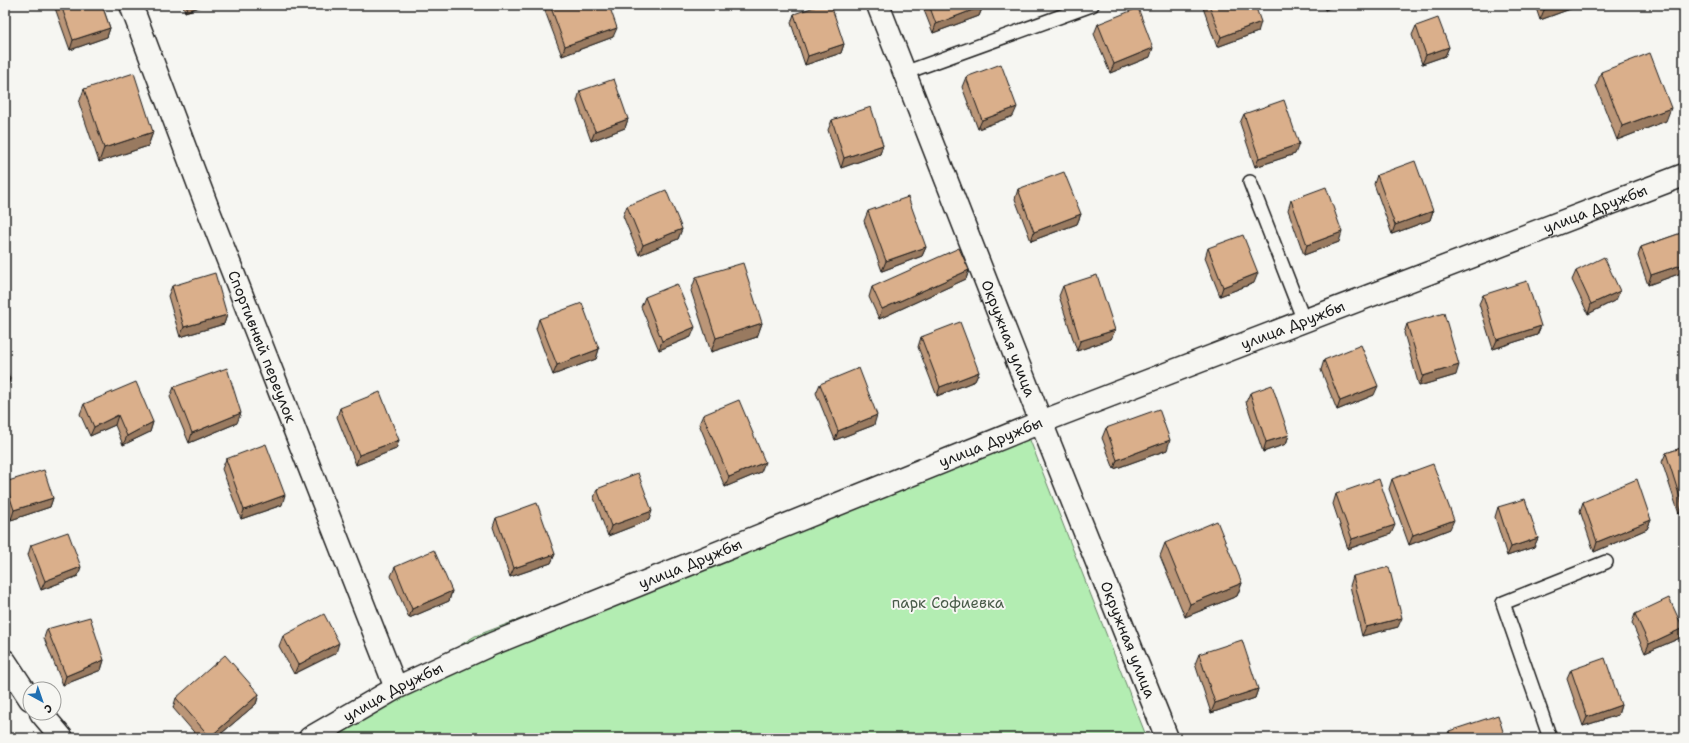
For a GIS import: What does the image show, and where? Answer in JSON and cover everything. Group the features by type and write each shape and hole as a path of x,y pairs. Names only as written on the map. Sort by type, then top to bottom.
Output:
{"street":[{"name":"Спортивный переулок","path":"131,5 208,209 396,688"},
{"name":"Окружная улица","path":"878,5 1041,422 1167,738"},
{"name":"улица Дружбы","path":"310,738 396,688 492,644 1041,422 1684,175"},
{"path":"5,661 22,687"},
{"path":"48,721 62,738"}],"lane":[{"path":"904,73 1092,5"},
{"path":"1250,182 1304,321"},
{"path":"1550,738 1503,603 1606,562"}],"green space":[{"name":"парк Софиевка","path":"1026,430 1147,738 311,738 475,636"}],"building":[{"path":"61,5 102,5 110,28 73,40"},
{"path":"550,5 609,5 617,28 565,46"},
{"path":"820,5 831,5 844,44 808,56 794,14"},
{"path":"929,5 982,5 983,6 936,24"},
{"path":"1209,5 1255,5 1261,22 1221,37"},
{"path":"1542,5 1558,5 1544,10"},
{"path":"1138,8 1153,48 1114,64 1098,24"},
{"path":"1438,18 1449,47 1426,55 1416,26"},
{"path":"1650,53 1671,108 1622,126 1601,72"},
{"path":"1001,64 1017,107 982,120 966,77"},
{"path":"134,73 153,132 104,148 84,89"},
{"path":"614,79 628,119 595,131 580,91"},
{"path":"1284,100 1299,144 1259,158 1244,114"},
{"path":"871,107 883,145 844,158 832,120"},
{"path":"1415,161 1433,211 1395,225 1377,175"},
{"path":"1064,172 1081,214 1034,232 1018,189"},
{"path":"1326,187 1342,232 1307,245 1291,200"},
{"path":"666,190 682,229 643,245 627,206"},
{"path":"908,197 926,247 886,261 868,211"},
{"path":"1684,232 1684,264 1651,275 1641,247"},
{"path":"1243,235 1258,273 1223,287 1208,248"},
{"path":"959,248 969,270 882,309 872,287"},
{"path":"1604,257 1620,291 1591,304 1576,271"},
{"path":"743,263 762,323 716,338 696,277"},
{"path":"215,273 227,315 184,327 172,286"},
{"path":"1097,275 1115,330 1080,341 1063,286"},
{"path":"1527,281 1541,326 1497,340 1483,295"},
{"path":"677,284 695,327 662,341 645,297"},
{"path":"582,303 599,349 557,365 539,319"},
{"path":"1444,313 1459,365 1423,376 1407,324"},
{"path":"960,322 979,372 940,387 921,337"},
{"path":"1361,345 1378,386 1340,401 1324,360"},
{"path":"5,366 10,379 5,381"},
{"path":"227,368 241,413 192,433 174,387"},
{"path":"859,368 877,415 838,431 820,384"},
{"path":"136,382 153,422 127,436 118,415 94,427 84,404"},
{"path":"1272,385 1289,435 1266,442 1250,393"},
{"path":"380,392 399,440 359,455 340,408"},
{"path":"739,400 765,462 729,477 703,415"},
{"path":"1159,409 1170,440 1117,460 1106,428"},
{"path":"266,444 285,495 244,510 226,459"},
{"path":"1684,447 1684,504 1682,504 1666,453"},
{"path":"1433,464 1454,520 1413,535 1392,479"},
{"path":"44,470 53,498 14,510 5,482"},
{"path":"638,473 652,511 611,526 597,489"},
{"path":"1379,479 1395,525 1352,539 1336,494"},
{"path":"1637,479 1651,520 1597,542 1583,502"},
{"path":"1525,499 1538,538 1511,547 1498,507"},
{"path":"537,503 555,554 514,568 496,518"},
{"path":"1217,521 1242,583 1190,604 1165,543"},
{"path":"68,532 81,567 45,581 31,545"},
{"path":"434,550 452,591 412,609 395,567"},
{"path":"1389,567 1402,618 1366,627 1353,576"},
{"path":"1669,598 1683,628 1649,644 1635,614"},
{"path":"324,614 339,643 298,665 283,636"},
{"path":"90,617 104,660 66,676 47,629"},
{"path":"1242,640 1258,689 1215,703 1199,654"},
{"path":"225,655 259,694 210,737 176,698"},
{"path":"1605,658 1621,705 1587,717 1571,670"},
{"path":"1498,715 1505,738 1451,738 1449,731"}]}
